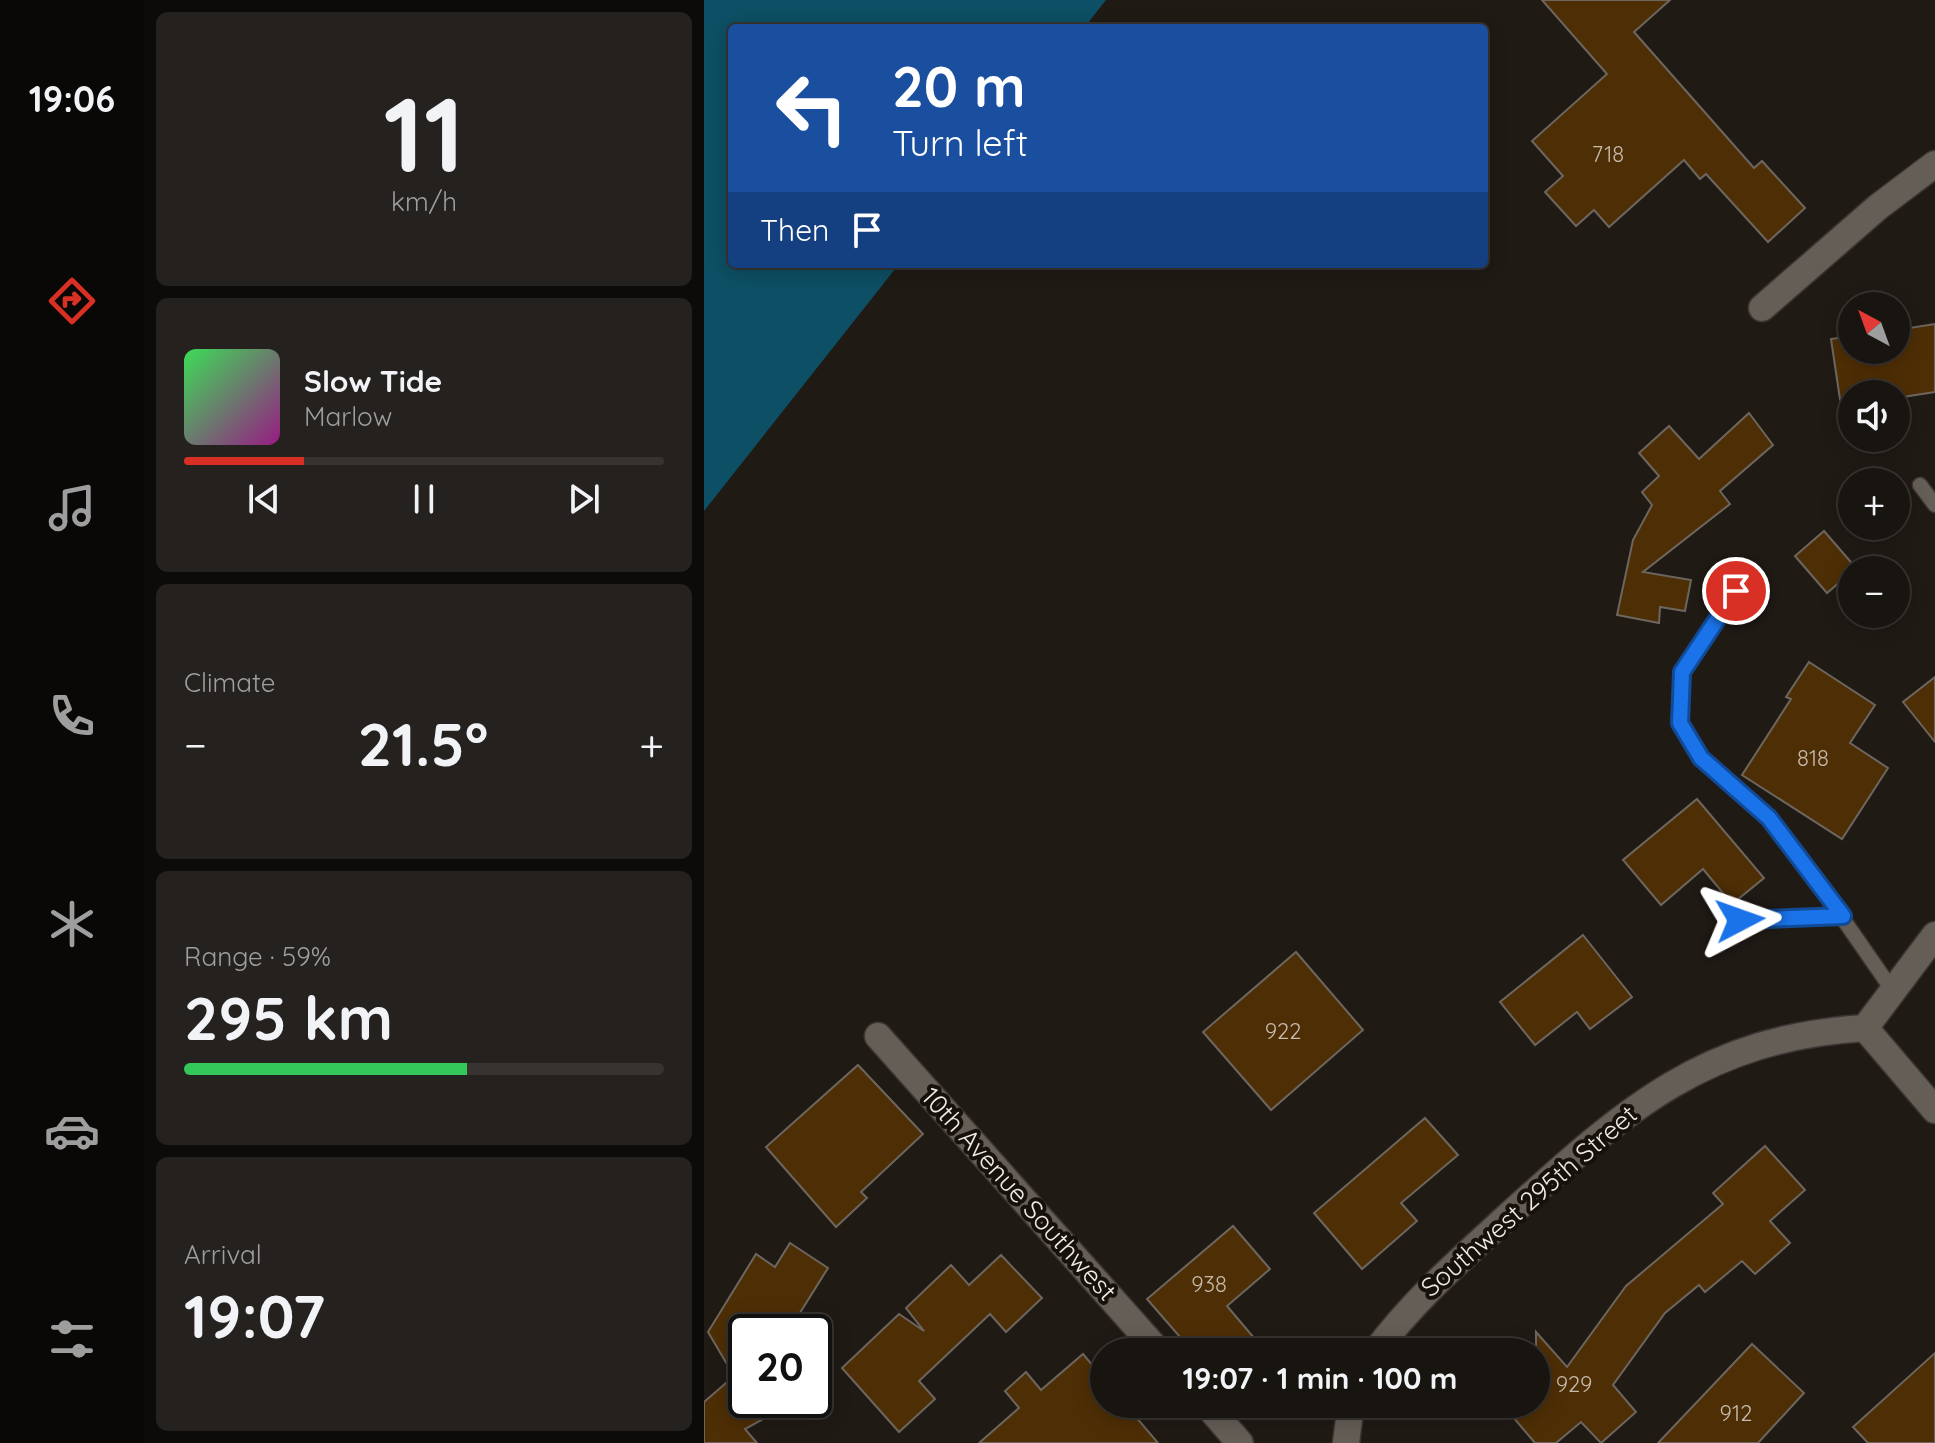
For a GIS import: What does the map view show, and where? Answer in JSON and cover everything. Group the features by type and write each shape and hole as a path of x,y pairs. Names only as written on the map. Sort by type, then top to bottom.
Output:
{"street":[{"path":"1762,308 1878,207 1935,164"},
{"path":"1935,935 1865,1028 1935,1110"},
{"name":"Southwest 295th Street","path":"1386,1338 1408,1308 1560,1169 1642,1101 1704,1065 1757,1044 1812,1031 1865,1028"},
{"name":"10th Avenue Southwest","path":"878,1036 1147,1338"},
{"path":"1218,1418 1240,1443"},
{"path":"1346,1443 1349,1418"}],"lane":[{"path":"1920,485 1935,505"},
{"path":"1736,591 1682,672 1680,723 1701,758 1769,818 1843,916 1893,991"},
{"path":"1740,920 1843,916"}],"water":[{"path":"704,0 1106,0 1087,24 728,24 728,268 896,268 704,511"}],"building":[{"path":"1542,0 1670,0 1634,32 1754,168 1762,161 1805,208 1768,242 1706,174 1700,179 1684,160 1609,227 1594,210 1576,226 1545,192 1563,176 1532,141 1607,74"},
{"path":"1935,324 1935,392 1910,396 1910,380 1838,380 1838,386 1831,339 1838,338 1838,364 1910,364 1910,328"},
{"path":"1749,413 1773,445 1720,491 1730,504 1643,572 1691,580 1685,611 1660,607 1659,623 1617,615 1633,540 1652,505 1642,492 1659,476 1639,453 1669,426 1699,459"},
{"path":"1824,531 1846,556 1838,556 1838,584 1827,593 1795,556"},
{"path":"1809,662 1875,705 1850,743 1888,768 1842,839 1742,775 1791,699 1786,697"},
{"path":"1935,677 1935,742 1903,702"},
{"path":"1697,799 1764,878 1732,904 1703,869 1661,905 1623,860"},
{"path":"1583,935 1632,997 1590,1029 1577,1012 1535,1045 1500,1002"},
{"path":"1296,952 1363,1030 1271,1110 1203,1032"},
{"path":"858,1065 923,1134 861,1192 867,1198 836,1227 766,1147"},
{"path":"1425,1118 1458,1155 1401,1203 1417,1221 1362,1269 1314,1213"},
{"path":"1765,1146 1805,1190 1770,1221 1790,1243 1755,1274 1742,1261 1705,1292 1699,1285 1665,1313 1613,1385 1636,1412 1601,1443 1581,1422 1556,1443 1535,1443 1514,1418 1550,1418 1550,1348 1567,1367 1626,1286 1723,1204 1713,1193"},
{"path":"1233,1226 1270,1269 1227,1306 1254,1338 1181,1338 1147,1299"},
{"path":"790,1243 828,1268 799,1314 728,1314 728,1366 708,1332 756,1254 775,1267"},
{"path":"1001,1255 1042,1298 1006,1332 990,1314 919,1381 935,1399 899,1432 842,1368 899,1314 924,1331 906,1308 951,1265 969,1285"},
{"path":"1752,1344 1804,1393 1758,1443 1658,1443"},
{"path":"1935,1353 1935,1443 1868,1443 1853,1427"},
{"path":"1083,1354 1090,1362 1090,1418 1137,1418 1158,1443 979,1443 1019,1408 1005,1391 1026,1372 1041,1390"},
{"path":"728,1381 728,1418 765,1418 745,1429 757,1443 704,1443 704,1402"}],"route":[{"path":"1736,591 1682,672 1680,723 1701,758 1769,818 1843,916 1740,920"}]}
